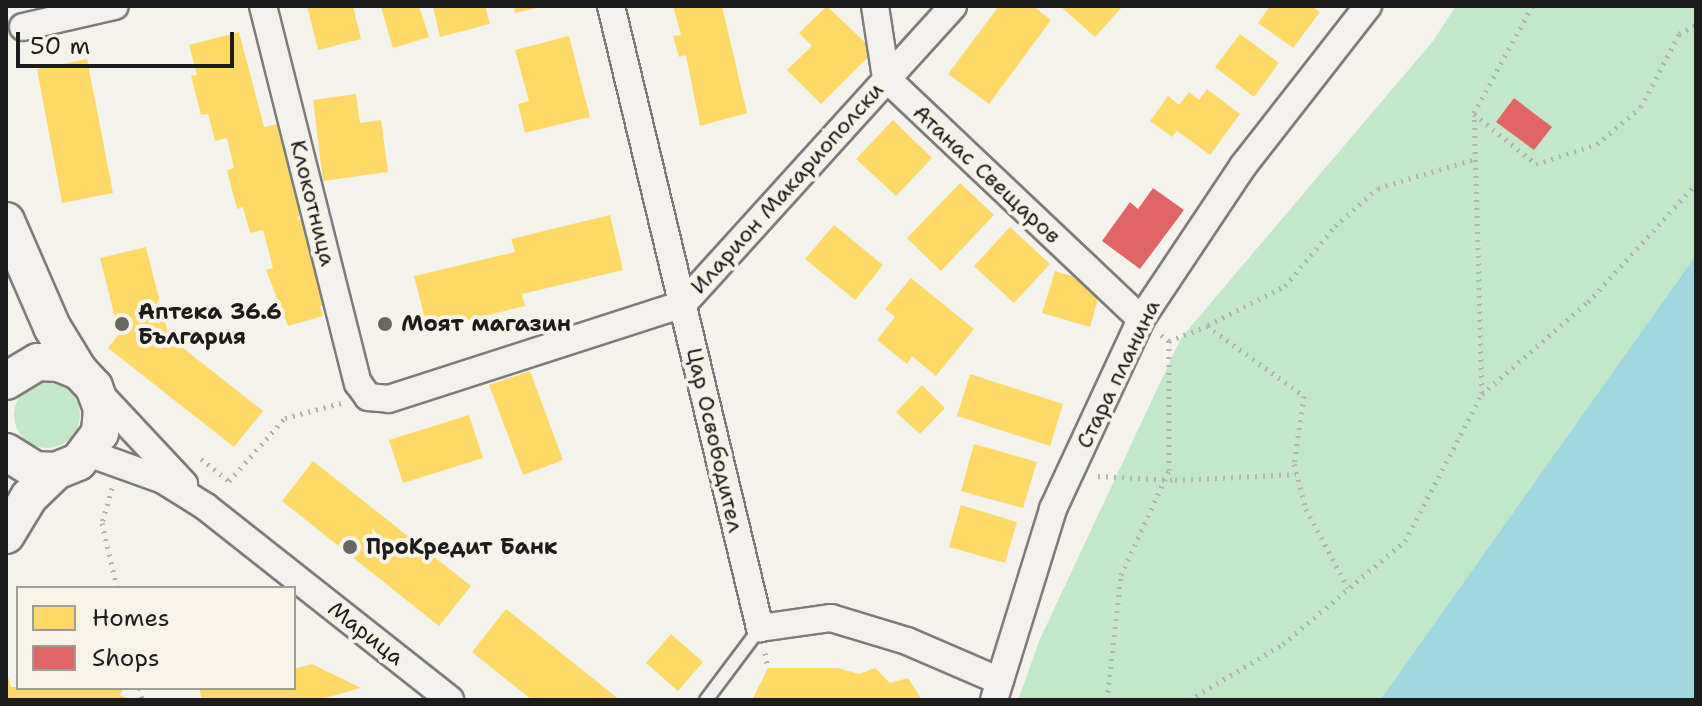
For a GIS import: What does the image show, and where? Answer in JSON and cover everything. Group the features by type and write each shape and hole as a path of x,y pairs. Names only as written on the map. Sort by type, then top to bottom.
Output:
{"main road":[{"path":"6,221 52,327 102,409 100,433 104,459 56,471 35,470 6,452"},
{"path":"6,381 38,362 59,363 86,379"},
{"path":"6,535 29,497 56,471"}],"street":[{"path":"23,27 115,6"},
{"name":"Клокотница","path":"263,6 358,383 368,397"},
{"name":"Цар Освободител","path":"611,6 760,628"},
{"path":"875,6 886,78"},
{"name":"Иларион Макариополски","path":"368,397 389,399 683,304 953,6"},
{"name":"Стара планина","path":"997,690 1053,509 1141,319 1243,166 1368,6"},
{"name":"Атанас Свещаров","path":"886,78 1141,319"},
{"path":"86,379 206,507"},
{"path":"104,459 163,480 206,507"},
{"name":"Марица","path":"206,507 450,700"},
{"path":"760,628 831,618 907,641 997,690"}],"lane":[{"path":"706,700 760,628"}],"path":[{"path":"1482,394 1478,158 1474,113 1532,6"},
{"path":"1474,113 1536,164 1597,144 1641,107 1679,34 1696,25"},
{"path":"1169,341 1207,326 1285,286 1335,226 1378,188 1478,158"},
{"path":"1189,700 1283,644 1405,541 1482,394 1588,302 1696,184"},
{"path":"1141,319 1169,341"},
{"path":"1207,326 1304,396 1296,474 1306,509 1348,588"},
{"path":"1107,700 1121,575 1160,480 1169,470 1169,341"},
{"path":"196,455 229,481 285,418 368,397"},
{"path":"104,459 102,523 117,586"},
{"path":"1069,475 1160,480 1296,474"}],"green space":[{"path":"1456,6 1696,6 1696,255 1380,700 1018,700 1040,639 1181,338 1433,41"},
{"path":"47,382 60,385 70,392 77,402 80,415 77,428 70,438 60,445 47,448 34,445 24,438 17,428 14,415 17,402 24,392 34,385"}],"water":[{"path":"1696,255 1696,700 1380,700 1627,352"}],"building: Homes":[{"path":"307,6 353,6 361,39 318,50"},
{"path":"419,6 429,37 393,48 381,7"},
{"path":"433,6 485,6 490,24 440,37"},
{"path":"514,6 541,6 541,7 515,13"},
{"path":"673,6 722,6 747,113 700,126 686,55 679,57 673,36 681,35"},
{"path":"827,6 874,51 821,104 787,70 812,46 799,33"},
{"path":"999,6 1033,6 1051,20 989,104 948,74"},
{"path":"1060,6 1123,6 1095,37"},
{"path":"1270,6 1311,6 1320,12 1293,48 1258,23"},
{"path":"239,32 264,127 277,124 300,213 297,220 308,217 327,304 320,306 323,316 288,326 266,270 273,268 263,230 250,233 243,207 237,209 227,170 234,168 227,138 215,141 208,114 201,115 191,76 197,75 189,45"},
{"path":"1240,34 1279,63 1254,97 1215,67"},
{"path":"569,36 590,117 525,133 518,104 529,101 515,50"},
{"path":"87,59 113,193 62,203 37,69"},
{"path":"1207,89 1240,114 1210,155 1177,131 1172,137 1150,121 1168,96 1179,105 1189,92 1199,100"},
{"path":"356,94 360,123 381,120 388,172 323,181 313,100"},
{"path":"893,120 932,158 896,196 856,159"},
{"path":"960,183 994,215 941,271 907,238"},
{"path":"610,215 623,270 522,294 525,306 428,330 414,276 515,252 511,239"},
{"path":"834,225 883,265 855,300 805,259"},
{"path":"1010,227 1050,264 1014,303 974,266"},
{"path":"146,247 169,337 263,411 234,447 108,348 119,334 100,258"},
{"path":"1055,271 1102,285 1090,327 1042,313"},
{"path":"911,278 974,329 936,376 912,356 907,364 877,340 895,317 885,309"},
{"path":"530,371 563,460 523,475 489,385"},
{"path":"970,374 1063,404 1050,446 957,416"},
{"path":"922,385 945,408 920,434 896,412"},
{"path":"469,415 483,458 403,483 389,440"},
{"path":"974,444 1037,462 1023,508 961,491"},
{"path":"313,461 471,586 439,626 282,501"},
{"path":"961,505 1017,522 1005,563 949,547"},
{"path":"506,609 620,700 532,700 472,652"},
{"path":"671,634 703,662 678,691 646,663"},
{"path":"312,664 361,688 318,700 202,700 200,690 296,690 296,668"},
{"path":"768,668 838,668 859,674 875,668 890,683 908,678 922,700 752,700"},
{"path":"6,670 11,687 16,687 16,690 123,690 120,695 133,700 6,700"}],"building: Shops":[{"path":"1514,98 1552,127 1534,150 1496,122"},
{"path":"1153,188 1184,210 1140,269 1102,241 1130,202 1138,209"}],"place":[{"name":"Аптека 36.6 България","path":"122,324"},
{"name":"Моят магазин","path":"385,324"},
{"name":"ПроКредит Банк","path":"350,547"}]}
